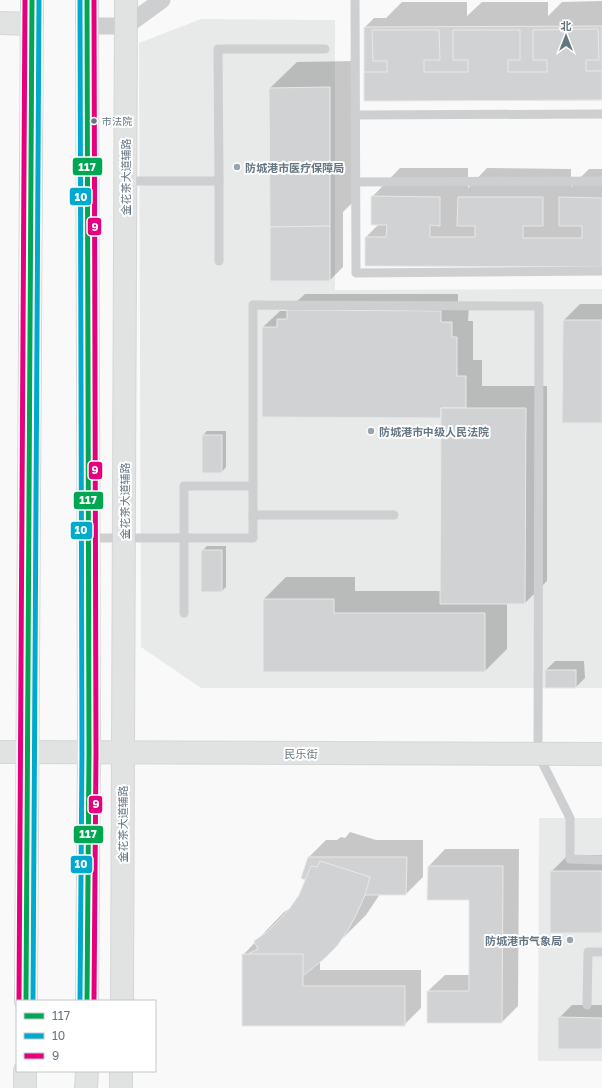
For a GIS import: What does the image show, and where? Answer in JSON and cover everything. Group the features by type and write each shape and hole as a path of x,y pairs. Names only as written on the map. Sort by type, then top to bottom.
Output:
{"main road":[{"path":"26,1000 26,752 32,0"},
{"path":"87,0 89,753 87,1000"},
{"name":"金花茶大道辅路","path":"122,1000 126,0"},
{"path":"0,23 32,24"},
{"name":"民乐街","path":"0,752 602,754"},
{"path":"25,1072 25,1088"},
{"path":"86,1088 87,1072"},
{"path":"121,1072 121,1088"}],"street":[{"path":"87,26 126,26 162,0"}],"lane":[{"path":"356,0 356,273 602,272"},
{"path":"219,261 218,49 325,49"},
{"path":"356,115 602,114"},
{"path":"356,182 602,181"},
{"path":"125,182 219,182"},
{"path":"88,538 253,538 254,305 539,306 538,754 570,818 570,860 602,860"},
{"path":"184,613 184,486 253,486"},
{"path":"253,515 394,515"},
{"path":"587,1005 588,952 602,952"}],"shaded area":[{"name":"防城港市中级人民法院","path":"201,19 335,20 335,290 602,289 602,688 201,688 141,647 139,43"},
{"name":"防城港市气象局","path":"539,818 602,818 602,1061 538,1061"}],"building":[{"path":"602,26 602,100 364,101 364,27"},
{"path":"598,29 599,60 586,60 586,71 602,71 602,100 364,101 364,72 387,72 387,61 373,61 372,30 439,30 440,60 424,60 424,72 468,72 468,60 453,60 453,30 520,30 520,60 508,60 508,72 547,72 547,60 533,60 533,30"},
{"path":"330,87 330,226 270,227 269,88"},
{"path":"371,196 440,197 440,226 430,225 430,237 475,237 475,226 457,226 458,197 543,197 543,226 523,226 523,238 582,238 582,226 559,226 559,197 602,198 602,267 365,266 365,237 386,237 387,225 371,225"},
{"path":"330,226 330,281 270,281 270,227"},
{"path":"287,310 441,311 441,322 452,322 452,337 457,337 457,376 466,376 466,408 441,408 441,418 262,417 262,327 277,327 277,319 287,319"},
{"path":"563,320 602,320 602,423 562,423"},
{"path":"441,408 526,408 525,604 440,604"},
{"path":"202,435 222,435 222,473 202,473"},
{"path":"201,550 222,550 222,592 201,592"},
{"path":"263,599 334,599 334,613 485,613 485,672 263,672"},
{"path":"545,670 576,670 576,688 545,688"},
{"path":"308,857 407,857 406,895 365,895 305,880 301,878"},
{"path":"320,861 370,877 365,895 348,930 337,946 298,980 267,995 248,954 258,949 254,941 267,932 290,908 299,895 311,866 317,867"},
{"path":"428,866 503,866 502,1023 427,1023 427,991 469,991 469,900 427,900"},
{"path":"550,871 602,871 602,933 550,933"},
{"path":"242,954 303,954 303,986 405,986 405,1026 242,1026"},
{"path":"558,1017 602,1018 602,1049 558,1049"}],"transit line":[{"name":"9","path":"19,1000 25,0"},
{"name":"117","path":"26,1000 32,0"},
{"name":"10","path":"33,1000 39,0"},
{"name":"10","path":"80,0 82,753 80,1000"},
{"name":"117","path":"87,0 89,753 87,1000"},
{"name":"9","path":"94,0 96,753 94,1000"}],"place":[{"name":"巿法院","path":"94,121"},
{"name":"防城港市医疗保障局","path":"237,167"},
{"name":"防城港市中级人民法院","path":"371,431"},
{"name":"防城港市气象局","path":"570,940"}]}
